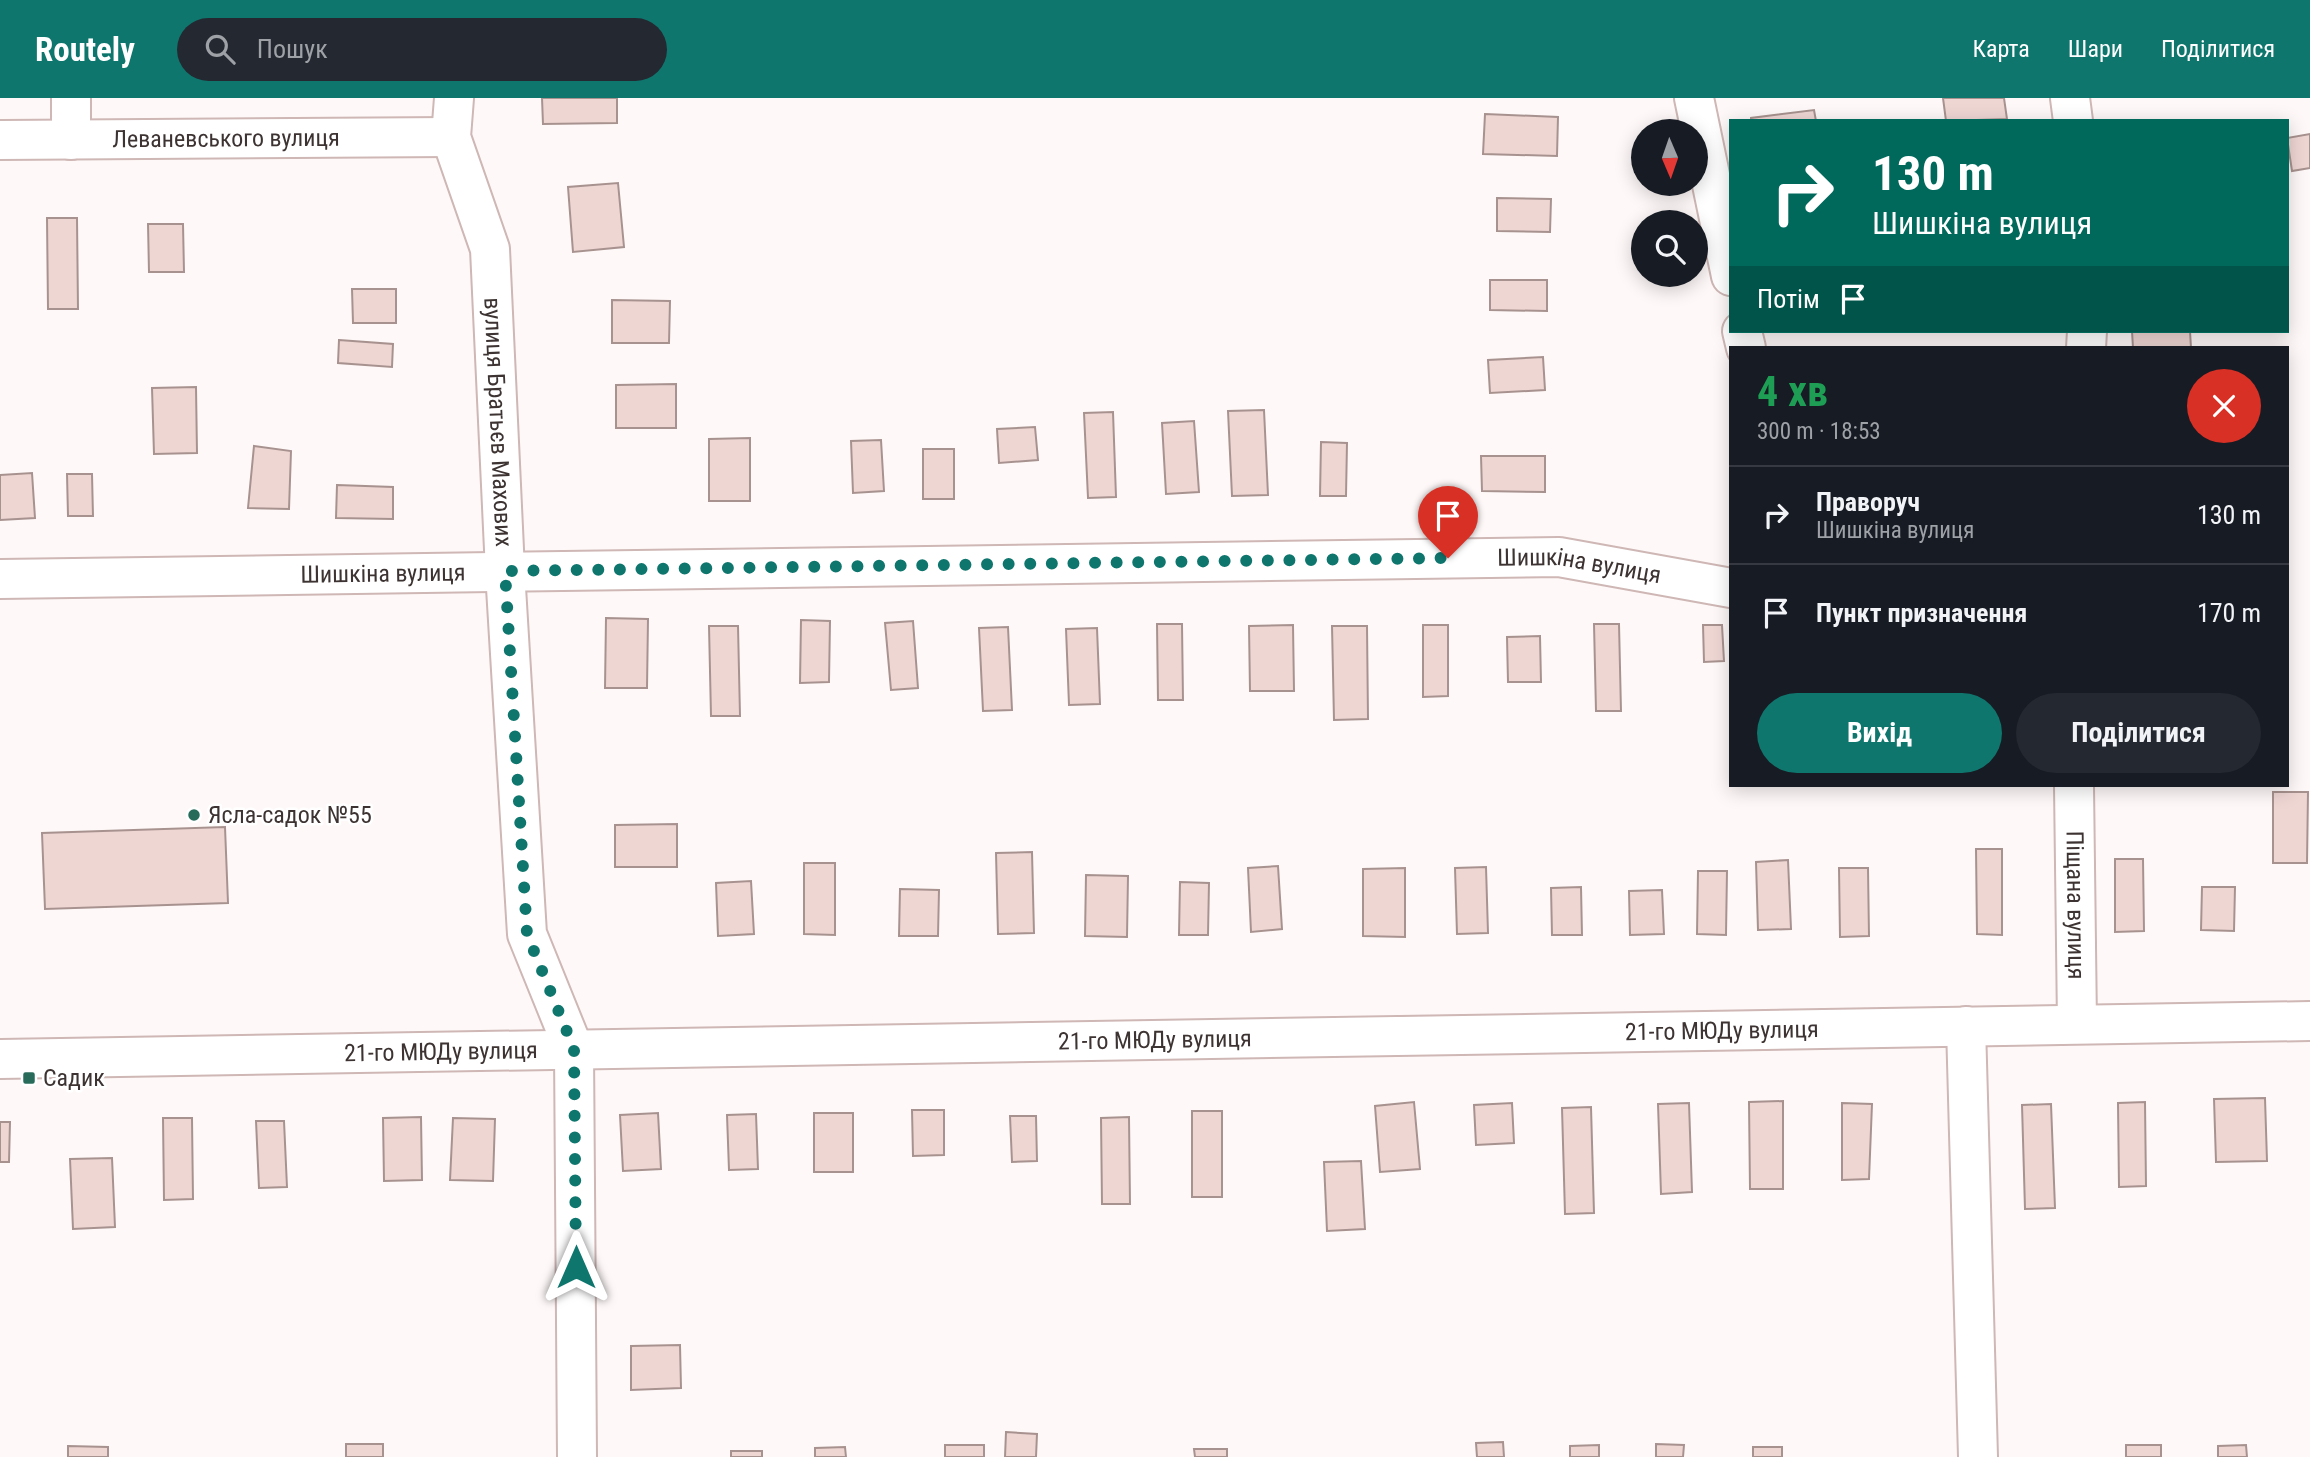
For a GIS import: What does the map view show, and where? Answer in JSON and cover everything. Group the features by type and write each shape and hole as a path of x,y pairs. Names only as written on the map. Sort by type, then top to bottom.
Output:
{"street":[{"path":"71,98 71,140"},
{"name":"вулиця Братьєв Махових","path":"454,98 451,137 490,249 505,571 527,934 574,1049 577,1457"},
{"path":"1694,98 1729,266"},
{"path":"2070,98 2073,119"},
{"name":"Леваневського вулиця","path":"0,140 451,137"},
{"name":"Шишкіна вулиця","path":"0,579 1559,557 1729,588"},
{"name":"Піщана вулиця","path":"2074,787 2077,1024"},
{"name":"21-го МЮДу вулиця","path":"0,1059 2310,1021"},
{"path":"1966,1027 1978,1457"}],"building":[{"path":"542,98 617,98 617,123 543,124"},
{"path":"1943,98 2004,98 2007,119 1946,119"},
{"path":"1814,110 1816,119 1751,119"},
{"path":"1485,114 1558,117 1557,156 1483,154"},
{"path":"2310,134 2310,168 2292,171 2289,138"},
{"path":"618,183 624,247 573,252 568,187"},
{"path":"1497,198 1551,199 1550,232 1497,231"},
{"path":"47,218 77,218 78,309 48,309"},
{"path":"148,224 183,224 184,272 149,272"},
{"path":"1490,280 1547,280 1547,311 1490,310"},
{"path":"352,289 396,289 396,323 353,323"},
{"path":"612,300 670,301 669,343 612,343"},
{"path":"2132,333 2190,333 2191,346 2133,346"},
{"path":"339,340 393,344 392,367 338,363"},
{"path":"1543,357 1545,390 1490,393 1488,360"},
{"path":"676,384 676,428 616,428 616,385"},
{"path":"196,387 197,453 154,454 152,388"},
{"path":"1264,410 1268,495 1232,496 1228,411"},
{"path":"1113,412 1116,497 1088,498 1084,413"},
{"path":"1194,421 1199,492 1166,494 1162,423"},
{"path":"1035,427 1038,460 999,463 997,429"},
{"path":"750,438 750,501 709,501 709,439"},
{"path":"881,440 884,491 853,493 851,441"},
{"path":"1321,442 1347,443 1346,496 1320,496"},
{"path":"254,446 291,451 289,509 248,508"},
{"path":"923,449 954,449 954,499 923,499"},
{"path":"1481,456 1545,456 1545,492 1482,491"},
{"path":"32,473 35,518 0,520 0,475"},
{"path":"67,474 92,474 93,516 68,516"},
{"path":"337,485 393,487 393,519 336,518"},
{"path":"606,618 648,619 647,688 605,688"},
{"path":"801,620 830,621 829,682 800,683"},
{"path":"913,621 918,688 891,690 885,623"},
{"path":"1157,624 1182,624 1183,700 1158,700"},
{"path":"1594,624 1619,624 1621,711 1596,711"},
{"path":"1293,625 1294,691 1250,691 1249,626"},
{"path":"1423,625 1448,625 1448,696 1423,697"},
{"path":"1703,625 1722,625 1724,661 1704,662"},
{"path":"709,626 738,626 740,716 711,716"},
{"path":"1332,626 1367,626 1368,719 1334,720"},
{"path":"1008,627 1012,710 983,711 979,628"},
{"path":"1097,628 1100,704 1069,705 1066,629"},
{"path":"1540,636 1541,682 1508,682 1507,637"},
{"path":"2273,792 2308,792 2307,863 2273,863"},
{"path":"677,824 677,867 615,867 615,825"},
{"path":"225,827 228,903 45,909 42,833"},
{"path":"1976,849 2002,849 2002,935 1977,934"},
{"path":"1032,852 1034,933 998,934 996,853"},
{"path":"2115,859 2143,859 2144,931 2115,932"},
{"path":"1788,860 1791,929 1758,930 1756,862"},
{"path":"804,863 835,863 835,935 804,934"},
{"path":"1278,866 1282,929 1251,932 1248,868"},
{"path":"1486,867 1488,933 1457,934 1455,868"},
{"path":"1405,868 1405,937 1363,936 1363,869"},
{"path":"1839,868 1868,868 1869,936 1840,937"},
{"path":"1698,871 1727,871 1726,935 1697,934"},
{"path":"1086,875 1128,876 1127,937 1085,936"},
{"path":"751,881 754,934 718,936 716,883"},
{"path":"1180,882 1209,883 1208,935 1179,935"},
{"path":"1581,887 1582,935 1552,935 1551,888"},
{"path":"2202,887 2235,887 2234,931 2201,930"},
{"path":"900,889 939,890 938,936 899,936"},
{"path":"1662,890 1664,934 1630,935 1629,891"},
{"path":"2265,1098 2267,1161 2216,1162 2214,1099"},
{"path":"1783,1101 1783,1189 1750,1189 1749,1102"},
{"path":"1414,1102 1420,1169 1380,1172 1375,1106"},
{"path":"2145,1102 2146,1186 2119,1187 2118,1103"},
{"path":"1512,1103 1514,1143 1476,1145 1474,1105"},
{"path":"1689,1103 1692,1192 1661,1194 1658,1104"},
{"path":"1842,1103 1872,1104 1869,1179 1842,1180"},
{"path":"2051,1104 2055,1208 2025,1209 2022,1105"},
{"path":"1591,1107 1594,1213 1565,1214 1562,1108"},
{"path":"912,1110 944,1110 944,1155 913,1156"},
{"path":"1192,1111 1222,1111 1222,1197 1192,1197"},
{"path":"658,1113 661,1169 623,1171 620,1115"},
{"path":"814,1113 853,1113 853,1172 814,1172"},
{"path":"756,1114 758,1169 729,1170 727,1115"},
{"path":"1010,1116 1036,1116 1037,1161 1012,1162"},
{"path":"421,1117 422,1180 384,1181 383,1118"},
{"path":"1129,1117 1130,1204 1102,1204 1101,1118"},
{"path":"163,1118 192,1118 193,1199 164,1200"},
{"path":"453,1118 495,1119 493,1181 450,1180"},
{"path":"256,1121 284,1121 287,1187 259,1188"},
{"path":"0,1122 10,1122 9,1162 0,1162"},
{"path":"112,1158 115,1227 73,1229 70,1159"},
{"path":"1361,1161 1365,1229 1327,1231 1324,1162"},
{"path":"680,1345 681,1388 631,1390 631,1346"},
{"path":"1006,1432 1037,1434 1036,1457 1005,1457"},
{"path":"1503,1442 1504,1457 1477,1457 1476,1443"},
{"path":"346,1444 383,1444 383,1457 346,1457"},
{"path":"1656,1444 1684,1445 1683,1457 1656,1457"},
{"path":"945,1445 984,1445 984,1457 945,1457"},
{"path":"1599,1445 1599,1457 1570,1457 1570,1446"},
{"path":"2126,1445 2161,1445 2161,1457 2126,1457"},
{"path":"2246,1445 2247,1457 2218,1457 2218,1446"},
{"path":"68,1446 108,1447 108,1457 68,1457"},
{"path":"845,1447 846,1457 815,1457 815,1448"},
{"path":"1753,1447 1782,1447 1782,1457 1753,1457"},
{"path":"1194,1449 1227,1449 1227,1457 1195,1457"},
{"path":"731,1451 762,1451 762,1457 731,1457"}],"place":[{"name":"Ясла-садок №55","path":"194,815"},
{"name":"Садик","path":"29,1078"}],"route":[{"path":"576,1267 574,1049 527,934 505,571 1448,558"}]}
